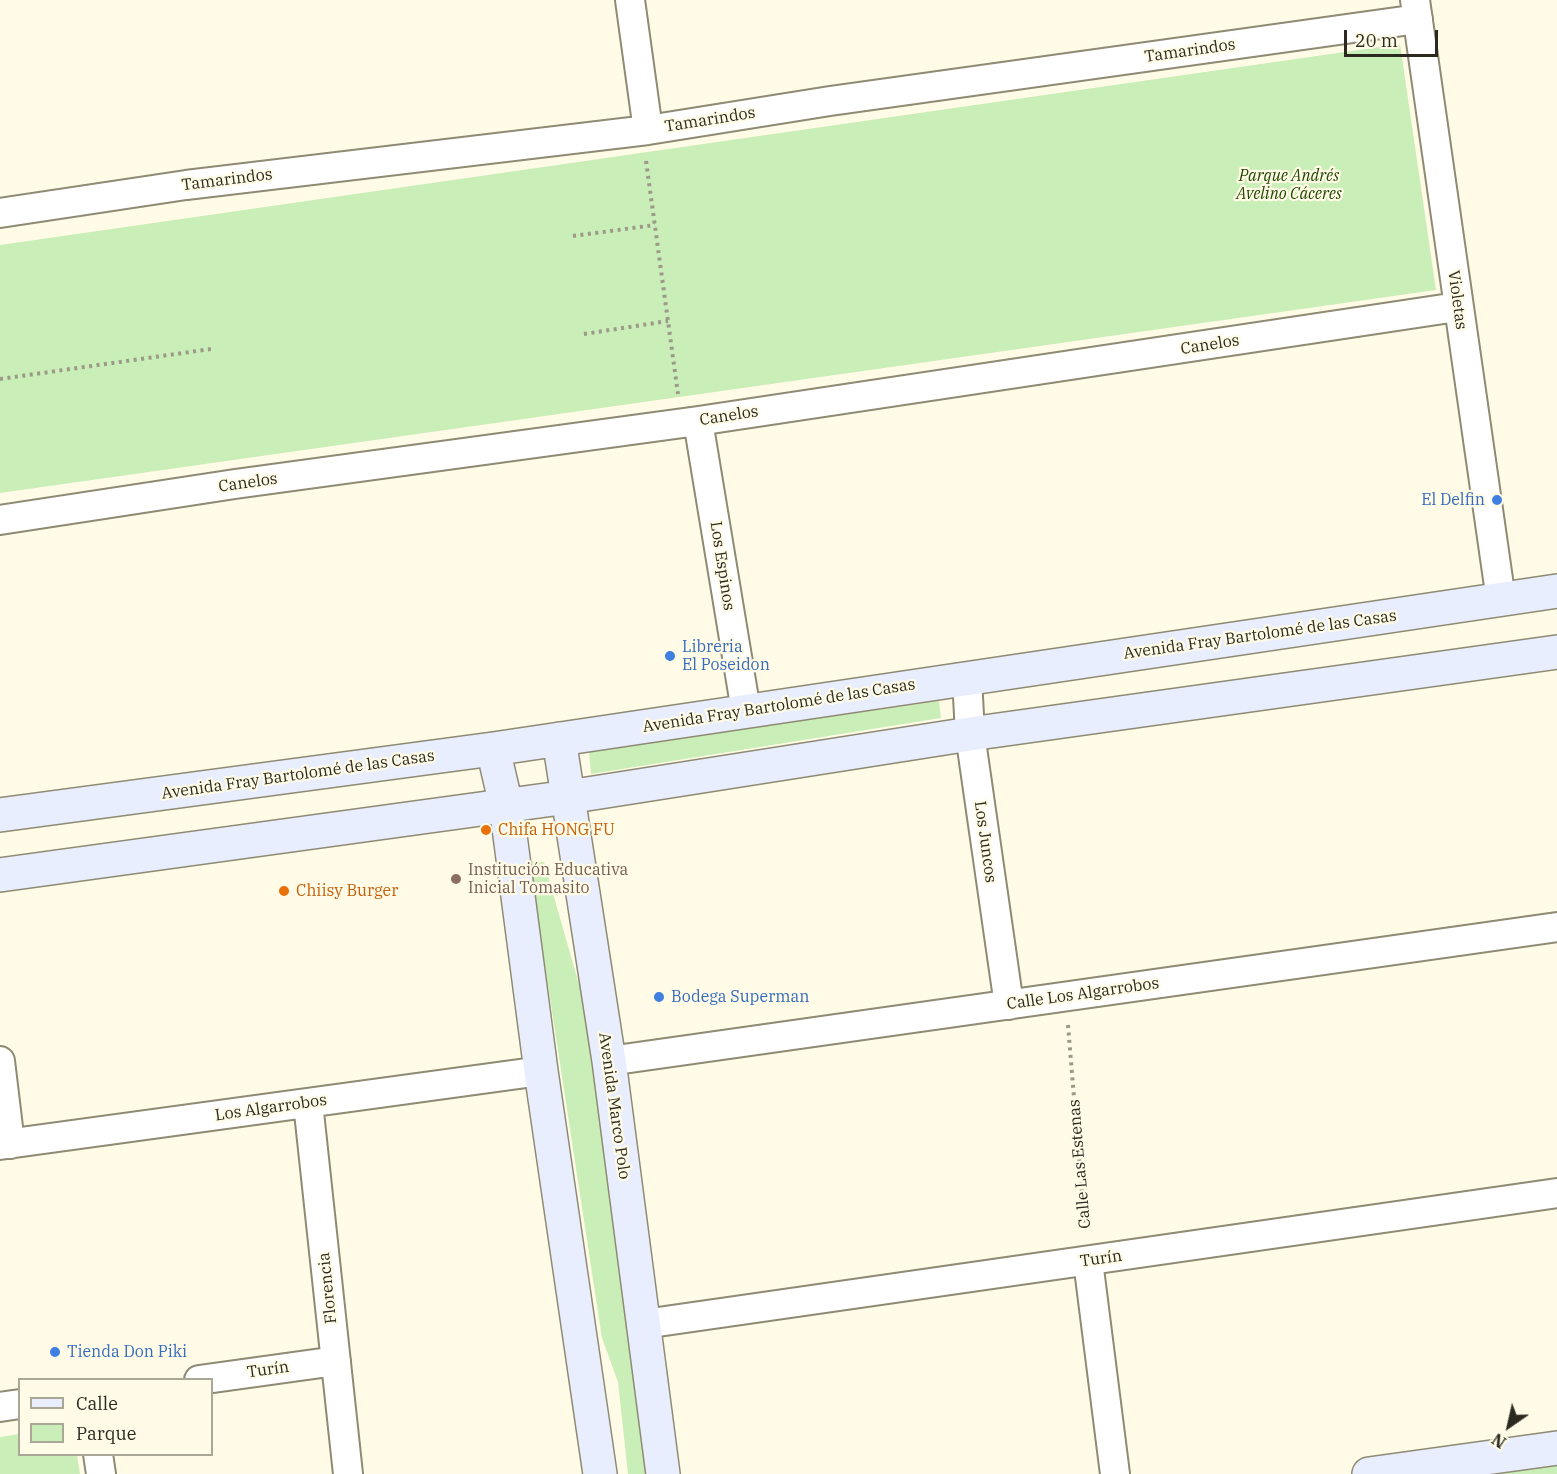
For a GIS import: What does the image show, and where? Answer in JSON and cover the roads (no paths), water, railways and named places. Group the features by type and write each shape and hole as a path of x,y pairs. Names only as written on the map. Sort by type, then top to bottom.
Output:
{"street":[{"path":"630,0 648,130"},
{"name":"Tamarindos","path":"0,213 186,185 648,130 1417,9"},
{"name":"Violetas","path":"1417,9 1457,307 1500,600"},
{"name":"Canelos","path":"0,520 235,484 698,421 1457,307"},
{"name":"Los Espinos","path":"698,421 746,711"},
{"name":"Avenida Fray Bartolomé de las Casas","path":"0,815 493,749 1557,591"},
{"path":"0,875 567,797 970,734 1557,652"},
{"name":"Los Juncos","path":"967,678 970,734 1009,1005"},
{"name":"Avenida Marco Polo","path":"559,739 609,1061 663,1474"},
{"path":"493,749 506,805 600,1474"},
{"name":"Calle Los Algarrobos","path":"609,1061 1557,927"},
{"path":"0,1061 5,1145"},
{"name":"Los Algarrobos","path":"5,1145 542,1071"},
{"name":"Florencia","path":"308,1103 348,1474"},
{"name":"Turín","path":"644,1324 1557,1193"},
{"path":"1088,1261 1115,1474"},
{"name":"Turín","path":"213,1378 336,1361"},
{"path":"0,1407 18,1404"},
{"path":"1369,1474 1557,1448"},
{"path":"98,1456 101,1474"}],"place":[{"name":"El Delfin","path":"1497,500"},
{"name":"Libreria El Poseidon","path":"670,656"},
{"name":"Chifa HONG FU","path":"486,830"},
{"name":"Institución Educativa Inicial Tomasito","path":"456,879"},
{"name":"Chiisy Burger","path":"284,891"},
{"name":"Bodega Superman","path":"659,997"},
{"name":"Tienda Don Piki","path":"55,1352"}],"park label":[{"name":"Parque Andrés Avelino Cáceres","path":"1289,185"}]}
